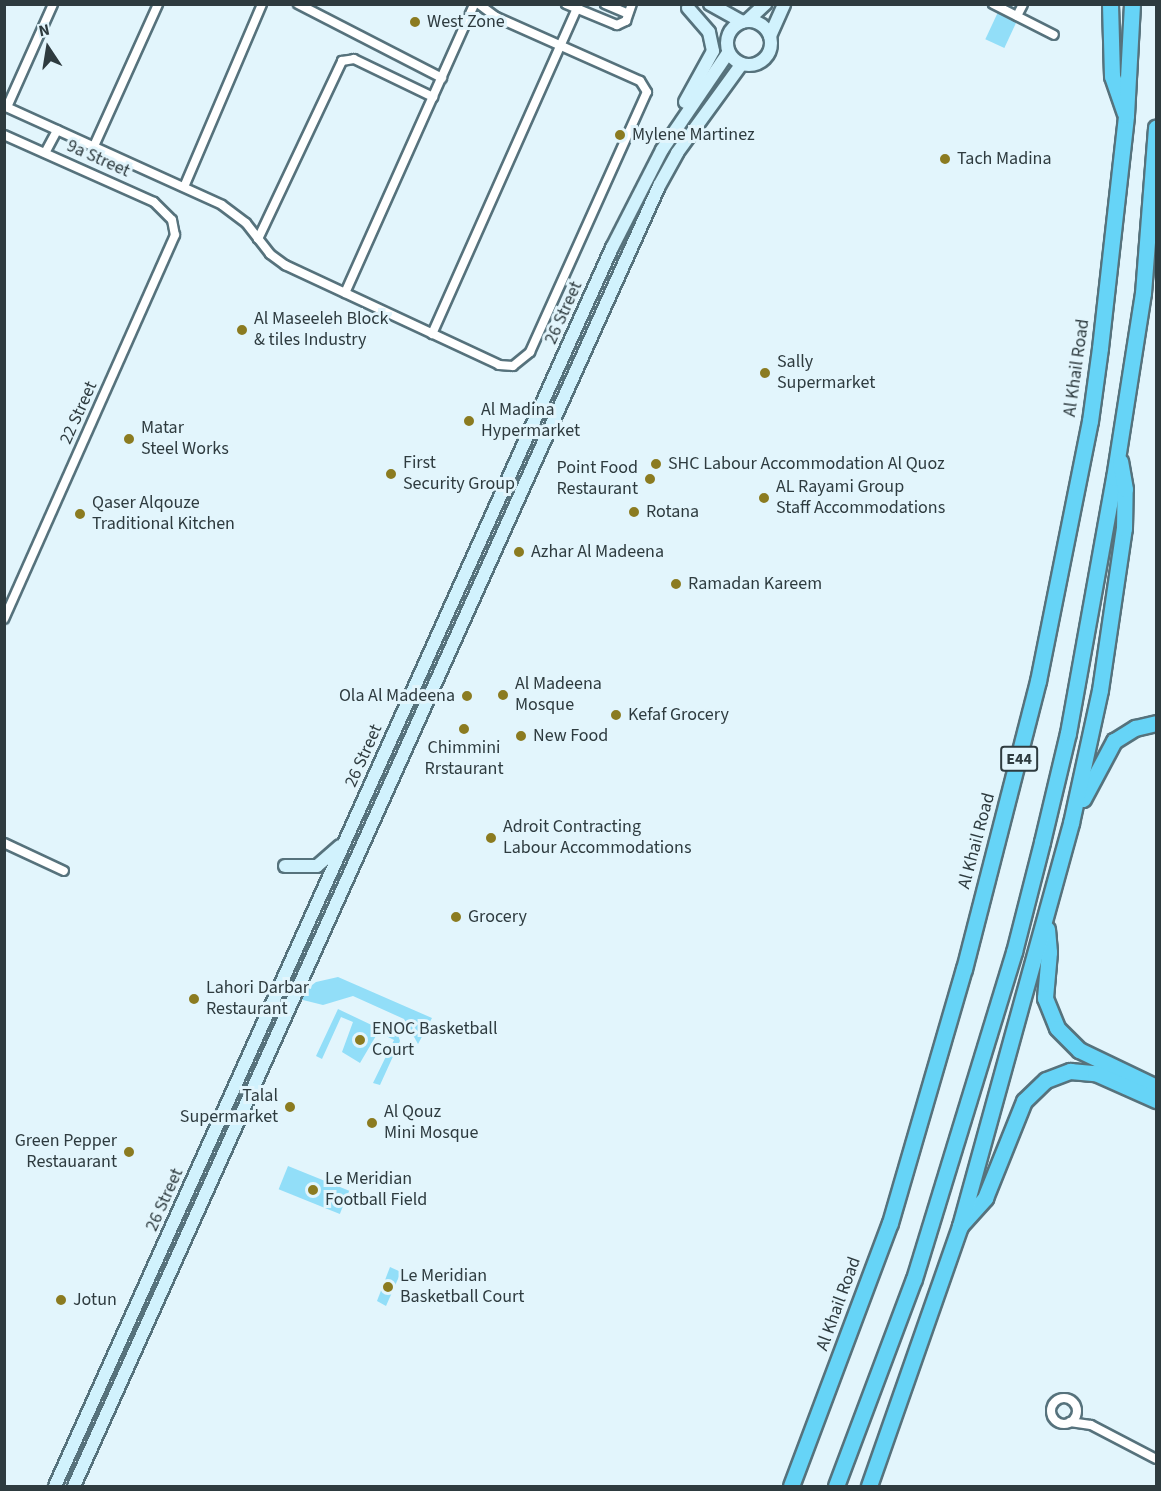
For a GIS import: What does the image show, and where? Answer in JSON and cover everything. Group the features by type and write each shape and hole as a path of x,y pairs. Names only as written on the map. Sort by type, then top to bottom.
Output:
{"highway":[{"path":"1110,4 1112,76 1126,115"},
{"name":"Al Khail Road","path":"791,1486 890,1223 1018,765 1056,601 1090,421 1126,115 1132,4"},
{"name":"E44","path":"836,1486 910,1290 1014,952 1068,733 1118,452 1143,293 1156,128"},
{"path":"869,1486 960,1226 1046,924 1071,823 1098,699 1124,528 1125,489 1118,452"},
{"path":"1071,823 1114,741 1135,728 1156,723"},
{"path":"1046,924 1049,952 1045,998 1057,1029 1079,1050 1156,1087"},
{"path":"960,1226 982,1203 1024,1101 1046,1080 1070,1071 1095,1072 1156,1100"}],"street":[{"path":"53,4 6,107 231,210 285,265 503,366 525,360 646,97 645,86 639,81 496,17 479,4"},
{"path":"94,146 158,4"},
{"path":"184,187 262,4"},
{"path":"298,4 442,78"},
{"path":"345,293 474,4"},
{"path":"566,4 617,25 628,14 632,4"},
{"path":"605,4 628,14"},
{"path":"710,4 744,21 763,26 770,36"},
{"path":"727,35 765,4"},
{"path":"727,35 728,53 741,64 762,62 770,50 770,36 784,4"},
{"path":"993,4 1054,35"},
{"path":"1017,16 1023,4"},
{"path":"686,6 727,35"},
{"path":"671,135 713,51 709,32 686,6"},
{"path":"432,334 578,7"},
{"name":"26 Street","path":"55,1486 327,887 612,248 671,135 728,53"},
{"path":"258,239 342,61 354,59 433,97"},
{"name":"26 Street","path":"74,1486 627,256 676,153 741,64"},
{"path":"45,153 57,130"},
{"name":"9a Street","path":"4,135 154,202 172,220"},
{"name":"22 Street","path":"4,619 173,246 172,220"},
{"path":"612,248 621,247 627,256"},
{"path":"285,866 322,864 353,828"},
{"path":"4,843 64,871"},
{"path":"327,887 333,909"},
{"path":"1091,1425 1076,1407 1064,1398 1051,1407 1056,1422 1091,1425 1156,1458"},
{"path":"1070,1422 1076,1416 1076,1407"},
{"path":"86,1418 100,1429"}],"shaded area":[{"path":"998,12 1017,21 1004,48 985,39"},
{"path":"338,977 432,1018 418,1044 404,1019 353,996 323,1005 295,998 316,982"},
{"name":"ENOC Basketball Court","path":"338,1009 380,1029 360,1063 342,1052 353,1022 341,1017 322,1059 316,1056"},
{"path":"384,1030 398,1035 400,1041 380,1085 373,1083 394,1040 382,1034"},
{"name":"Le Meridian Football Field","path":"288,1166 349,1191 340,1214 279,1189"},
{"name":"Le Meridian Basketball Court","path":"390,1267 401,1272 386,1306 377,1301"}],"place":[{"name":"West Zone","path":"415,22"},
{"name":"Mylene Martinez","path":"620,135"},
{"name":"Tach Madina","path":"945,159"},
{"name":"Al Maseeleh Block & tiles Industry","path":"242,330"},
{"name":"Sally Supermarket","path":"765,373"},
{"name":"Al Madina Hypermarket","path":"469,421"},
{"name":"Matar Steel Works","path":"129,439"},
{"name":"SHC Labour Accommodation Al Quoz","path":"656,464"},
{"name":"First Security Group","path":"391,474"},
{"name":"Point Food Restaurant","path":"650,479"},
{"name":"AL Rayami Group Staff Accommodations","path":"764,498"},
{"name":"Rotana","path":"634,512"},
{"name":"Qaser Alqouze Traditional Kitchen","path":"80,514"},
{"name":"Azhar Al Madeena","path":"519,552"},
{"name":"Ramadan Kareem","path":"676,584"},
{"name":"Al Madeena Mosque","path":"503,695"},
{"name":"Ola Al Madeena","path":"467,696"},
{"name":"Kefaf Grocery","path":"616,715"},
{"name":"Chimmini Rrstaurant","path":"464,729"},
{"name":"New Food","path":"521,736"},
{"name":"Adroit Contracting Labour Accommodations","path":"491,838"},
{"name":"Grocery","path":"456,917"},
{"name":"Lahori Darbar Restaurant","path":"194,999"},
{"name":"ENOC Basketball Court","path":"360,1040"},
{"name":"Talal Supermarket","path":"290,1107"},
{"name":"Al Qouz Mini Mosque","path":"372,1123"},
{"name":"Green Pepper Restauarant","path":"129,1152"},
{"name":"Le Meridian Football Field","path":"313,1190"},
{"name":"Le Meridian Basketball Court","path":"388,1287"},
{"name":"Jotun","path":"61,1300"}]}
